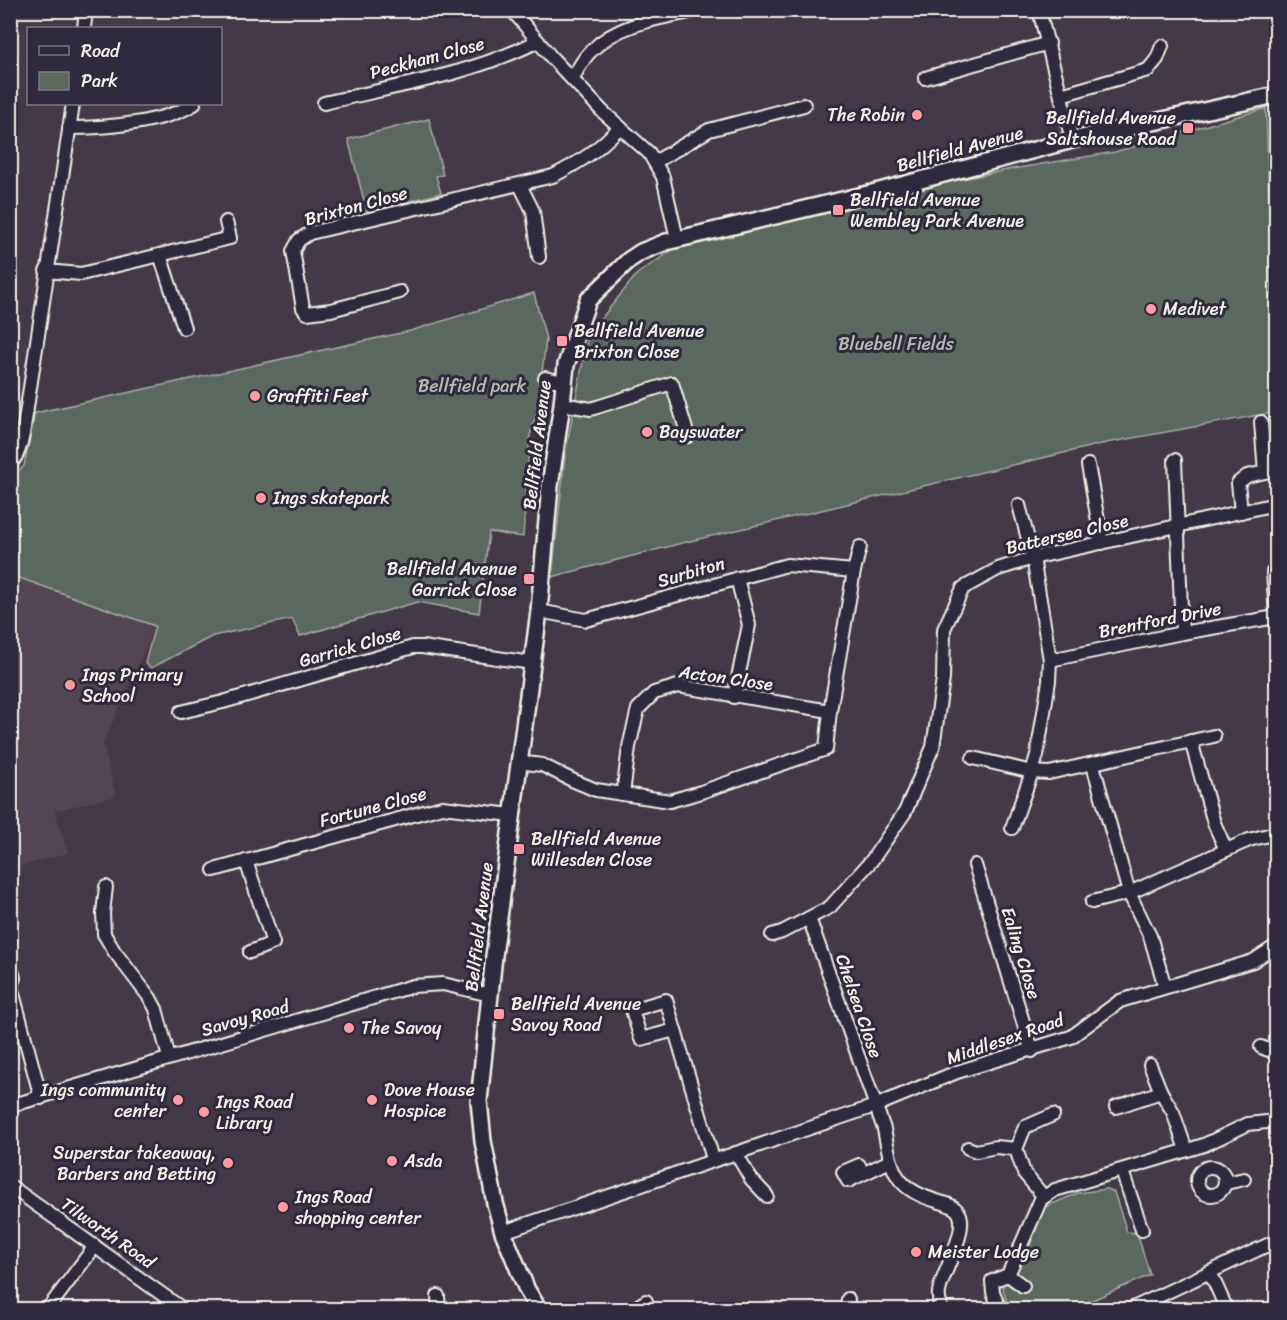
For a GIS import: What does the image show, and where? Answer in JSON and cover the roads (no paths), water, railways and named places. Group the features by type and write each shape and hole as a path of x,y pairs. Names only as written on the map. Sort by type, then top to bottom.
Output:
{"street":[{"path":"84,27 87,10"},
{"path":"512,10 537,41 603,112 638,142 655,162 663,177 677,239"},
{"path":"572,79 590,51 614,33 653,20 700,10"},
{"path":"1039,10 1072,140"},
{"name":"Peckham Close","path":"324,103 457,72 512,54 537,41"},
{"path":"925,78 1049,43"},
{"path":"1061,95 1148,70 1157,59 1162,46"},
{"name":"Bellfield Avenue","path":"539,1310 527,1290 503,1232 483,1141 479,1101 518,762 539,611 550,491 566,365 588,300 635,256 677,239 916,182 1072,140 1276,95"},
{"path":"10,464 20,447 23,434 73,105"},
{"path":"69,128 101,128 129,123 186,109 192,105"},
{"path":"655,162 709,130 804,105"},
{"name":"Brixton Close","path":"400,292 331,310 307,313 303,308 293,251 299,240 310,233 553,176 585,159 620,127"},
{"path":"520,185 532,211 539,257"},
{"path":"46,271 81,274 230,238 226,222"},
{"path":"160,255 184,328"},
{"path":"545,378 564,382"},
{"path":"562,404 591,409 672,383 688,436"},
{"path":"1241,512 1238,483 1247,476 1264,472 1262,422"},
{"path":"1175,460 1182,633"},
{"path":"1089,465 1102,543"},
{"name":"Battersea Close","path":"772,935 830,907 872,860 906,812 933,747 943,679 944,629 963,588 998,569 1033,558 1276,504"},
{"path":"1012,828 1032,772 1049,681 1050,660 1033,558 1019,505"},
{"path":"518,762 542,765 596,790 670,801 826,749 830,711 860,548"},
{"name":"Surbiton","path":"539,611 586,620 787,565 854,571"},
{"path":"1273,572 1276,617"},
{"path":"734,697 748,625 737,578"},
{"name":"Brentford Drive","path":"1050,660 1182,633 1276,617"},
{"name":"Garrick Close","path":"181,712 412,647 422,646 532,663"},
{"name":"Acton Close","path":"623,794 629,747 638,709 654,693 678,686 830,711"},
{"path":"973,758 1032,772 1050,773 1215,736"},
{"path":"1191,741 1214,823 1226,850"},
{"path":"1093,765 1129,893 1150,936 1165,987"},
{"name":"Fortune Close","path":"214,870 442,807 512,815"},
{"path":"1092,902 1129,893 1249,840 1276,834"},
{"path":"246,861 273,943 250,952"},
{"name":"Ealing Close","path":"975,866 1032,1051"},
{"path":"106,887 103,914 104,934 114,951 150,998 156,1010 169,1058"},
{"name":"Chelsea Close","path":"809,918 884,1129 890,1161"},
{"name":"Middlesex Road","path":"503,1232 875,1106 957,1072 1071,1038 1120,1001 1253,961 1276,946"},
{"path":"10,963 14,978 11,986 41,1098"},
{"name":"Savoy Road","path":"10,1106 413,986 444,984 490,995"},
{"path":"675,1030 713,1160"},
{"path":"1261,1047 1276,1053"},
{"path":"1150,1065 1161,1092 1173,1112 1186,1150"},
{"path":"1116,1107 1161,1092"},
{"path":"1044,1197 1024,1173 1016,1149 1025,1127 1053,1115"},
{"path":"1000,1310 993,1292 992,1281 1008,1275 1041,1199 1055,1190 1204,1145 1248,1124 1276,1121"},
{"path":"1204,1145 1208,1167"},
{"path":"968,1148 976,1151 996,1147 1016,1149"},
{"path":"736,1153 751,1179 768,1196"},
{"path":"863,1174 890,1161 897,1178 914,1193 951,1206 959,1212 962,1222 957,1243 938,1293 941,1310"},
{"path":"1226,1183 1221,1171 1208,1167 1197,1176 1200,1190 1204,1194 1213,1196 1221,1192 1226,1183 1244,1179"},
{"path":"1122,1171 1142,1230"},
{"name":"Tilworth Road","path":"10,1186 184,1310"},
{"path":"1129,1310 1276,1241"},
{"path":"47,1310 95,1246"},
{"path":"1210,1272 1227,1310"},
{"path":"1008,1275 1023,1286"},
{"path":"438,1296 440,1310"},
{"path":"632,1310 646,1301"}],"place":[{"name":"The Robin","path":"917,115"},
{"name":"Bellfield Avenue Saltshouse Road","path":"1188,128"},
{"name":"Bellfield Avenue Wembley Park Avenue","path":"838,210"},
{"name":"Medivet","path":"1151,309"},
{"name":"Bellfield Avenue Brixton Close","path":"562,341"},
{"name":"Graffiti Feet","path":"255,396"},
{"name":"Bayswater","path":"647,432"},
{"name":"Ings skatepark","path":"261,498"},
{"name":"Bellfield Avenue Garrick Close","path":"529,579"},
{"name":"Ings Primary School","path":"70,685"},
{"name":"Bellfield Avenue Willesden Close","path":"519,849"},
{"name":"Bellfield Avenue Savoy Road","path":"499,1014"},
{"name":"The Savoy","path":"349,1028"},
{"name":"Ings community center","path":"178,1100"},
{"name":"Dove House Hospice","path":"372,1100"},
{"name":"Ings Road Library","path":"204,1112"},
{"name":"Asda","path":"392,1161"},
{"name":"Superstar takeaway, Barbers and Betting","path":"228,1163"},
{"name":"Ings Road shopping center","path":"283,1207"},
{"name":"Meister Lodge","path":"916,1252"}],"park label":[{"name":"Bluebell Fields","path":"896,344"},
{"name":"Bellfield park","path":"472,386"}]}
